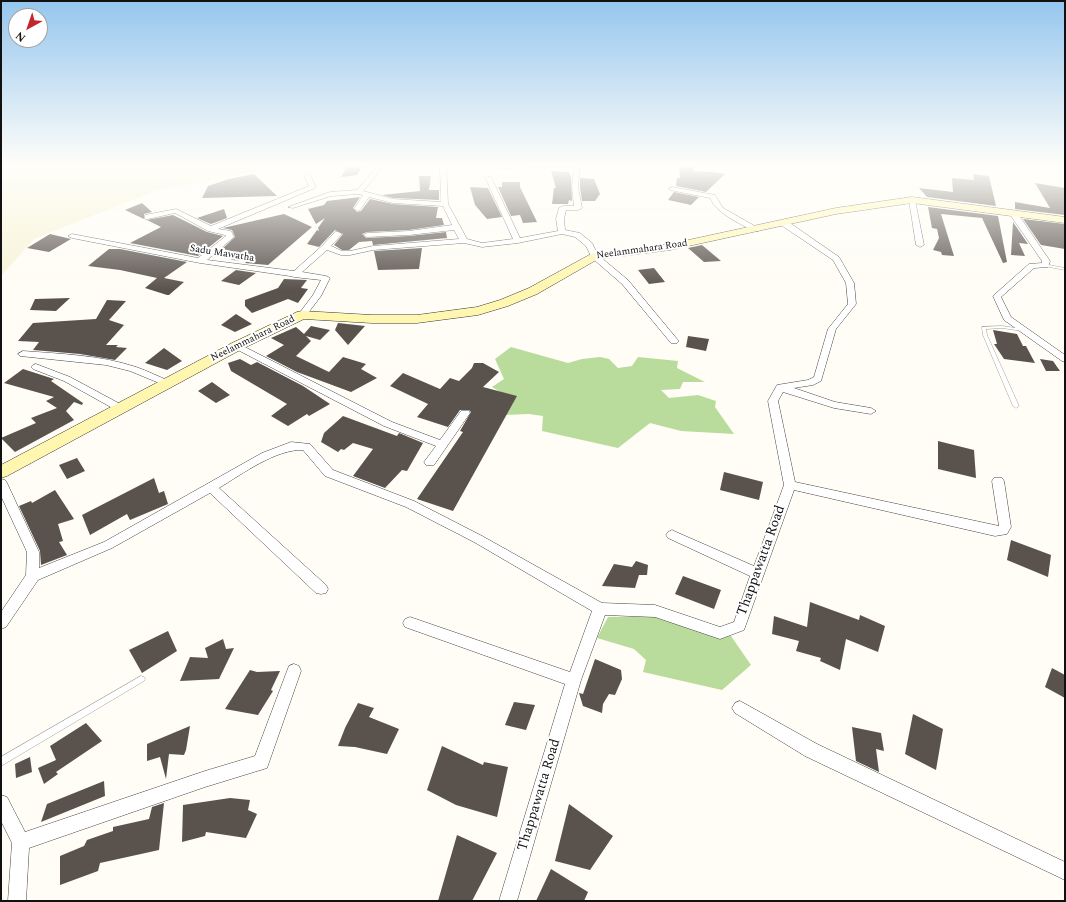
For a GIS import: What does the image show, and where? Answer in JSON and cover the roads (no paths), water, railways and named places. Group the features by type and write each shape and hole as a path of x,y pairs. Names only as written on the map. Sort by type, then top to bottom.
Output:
{"street":[{"path":"211,229 266,206"},
{"path":"446,206 464,241"},
{"path":"502,206 518,241"},
{"path":"562,232 560,219 563,208 578,208 578,206"},
{"path":"717,206 756,229"},
{"name":"Neelammahara Road","path":"1,472 237,346 302,315 372,319 417,319 478,311 533,292 595,256 670,247 836,211 870,206"},
{"path":"913,206 920,245"},
{"name":"Neelammahara Road","path":"959,206 1065,220"},
{"path":"291,207 304,213"},
{"path":"148,217 176,211 211,229 228,234 230,237 200,261"},
{"path":"1013,213 1046,261 1046,265 1032,266 997,296 1007,318 1065,360"},
{"path":"784,223 836,259 850,283 852,304 832,329 818,379 810,383 781,388 773,401 790,485 995,531 1003,531 1005,527 998,481"},
{"path":"367,235 410,233 457,227"},
{"path":"326,247 341,253 350,253 373,248 464,241 482,245 518,241 562,232 577,235 590,245 595,256 625,282 674,341"},
{"path":"294,275 326,247 338,234"},
{"name":"Sadu Mawatha","path":"72,236 200,261 294,275 326,278 317,296 302,315"},
{"path":"237,346 388,424 443,444"},
{"path":"23,354 107,363 133,369 167,384"},
{"path":"36,367 67,379 120,408"},
{"path":"781,388 834,405 871,411"},
{"path":"430,462 465,414"},
{"path":"1,623 33,576 108,545 266,456 291,446 306,447 329,473 417,508 478,539 600,609"},
{"path":"1,483 33,552 33,576"},
{"name":"Thappawatta Road","path":"508,901 574,680 600,609 655,611 720,633 738,626 790,485"},
{"path":"212,487 321,589"},
{"path":"672,535 758,574"},
{"path":"410,623 574,680"},
{"path":"20,842 205,779 260,762 294,671"},
{"path":"740,708 811,750 1065,871"},
{"path":"1,803 20,842 17,901"}],"lane":[{"path":"1046,265 1065,269"},
{"path":"1016,406 985,335 984,328 1002,327 1026,331"},
{"path":"1,762 141,679"}]}
